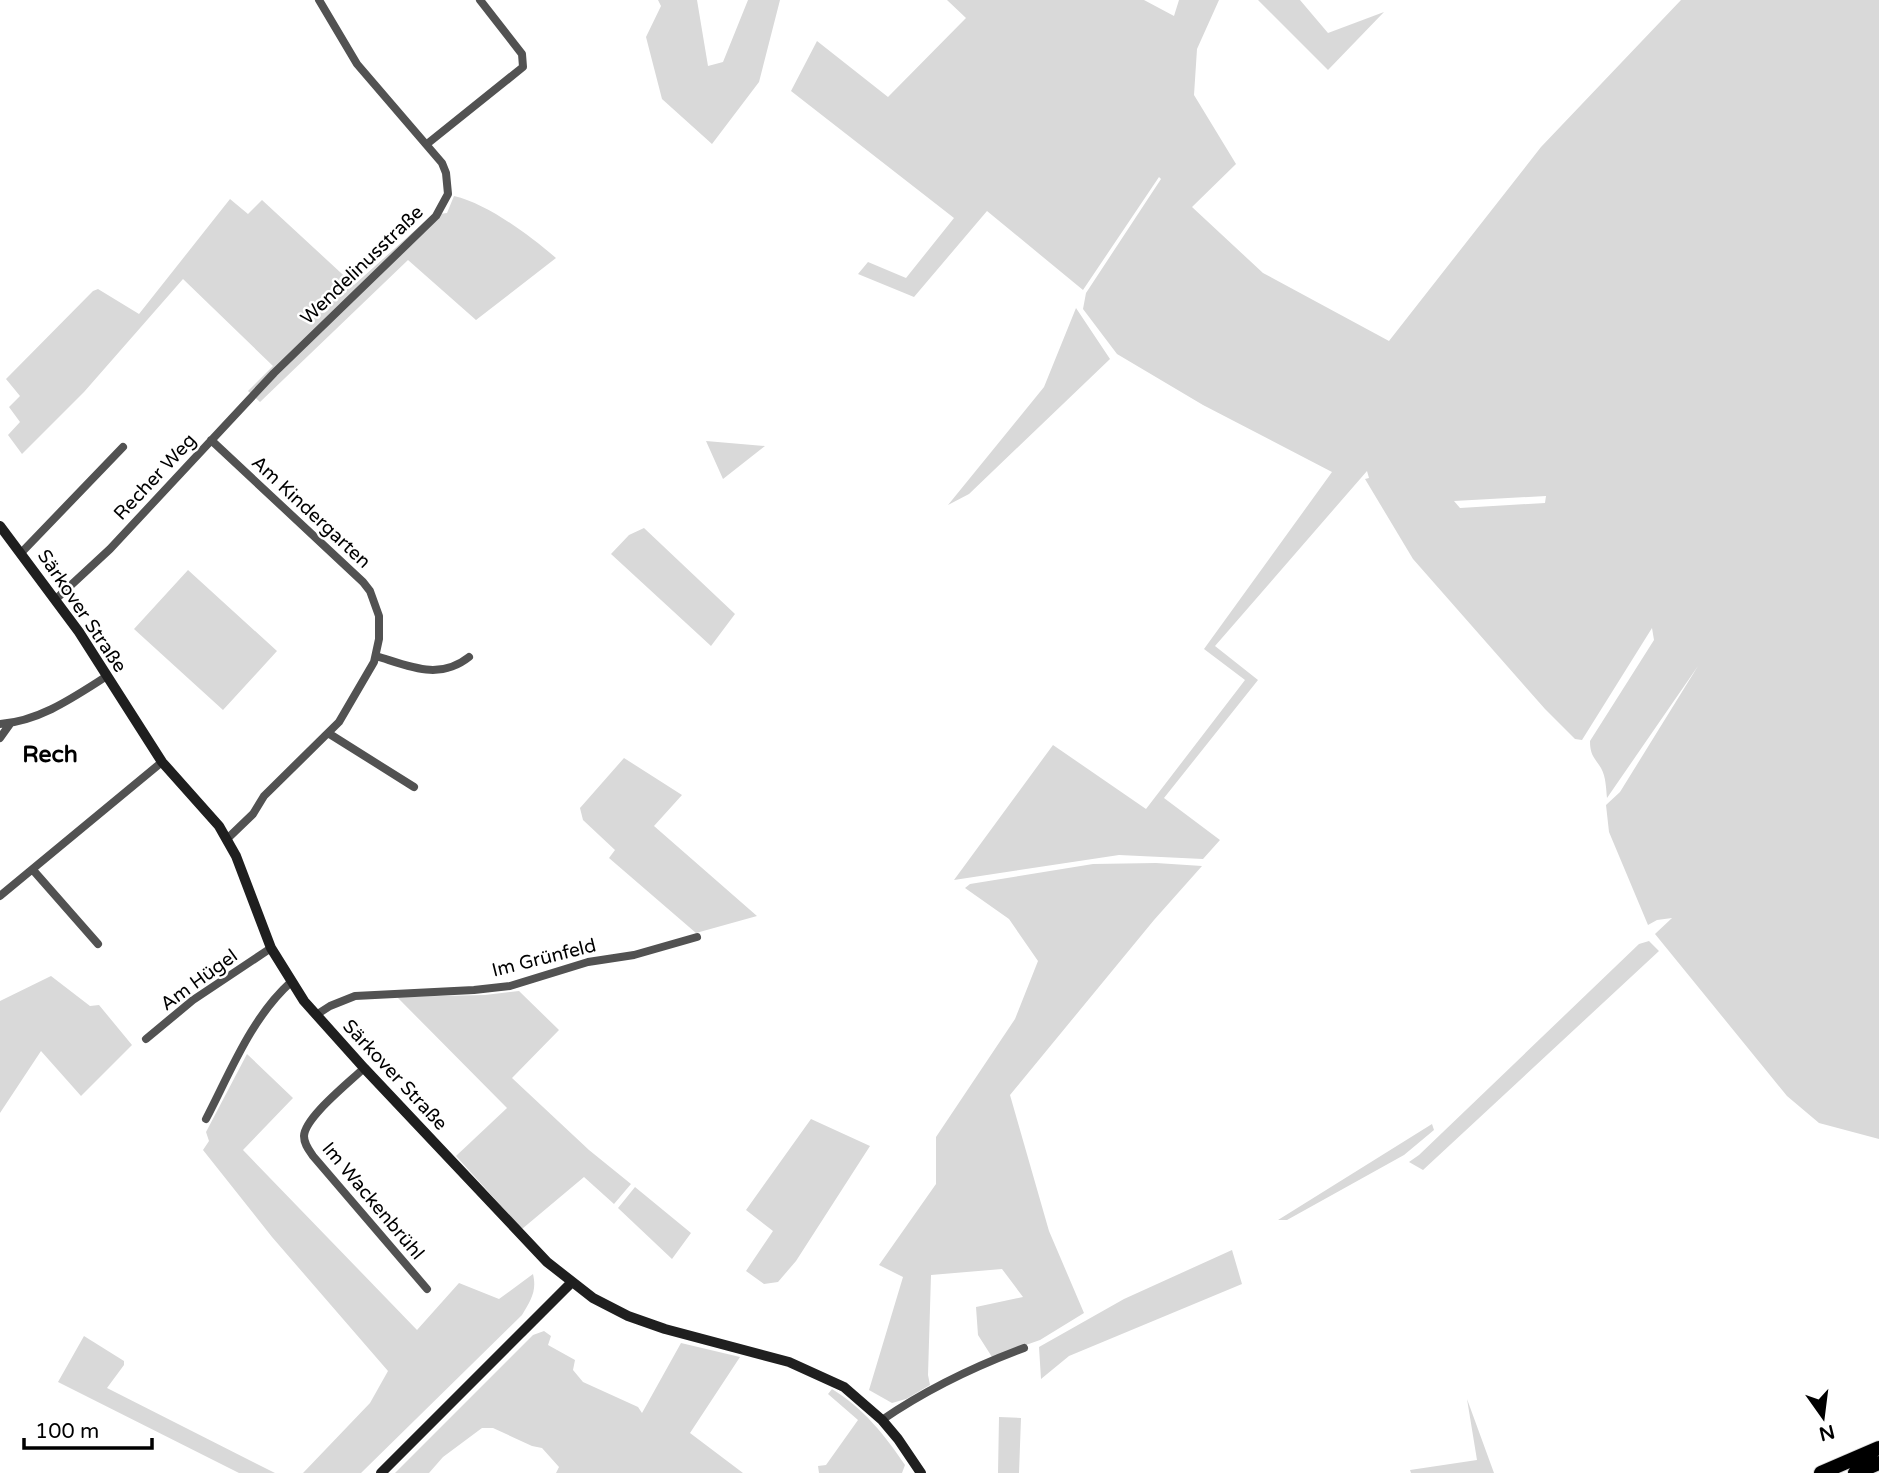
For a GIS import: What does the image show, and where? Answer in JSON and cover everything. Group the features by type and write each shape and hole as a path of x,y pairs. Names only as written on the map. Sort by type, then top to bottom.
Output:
{"highway":[{"path":"1821,1473 1879,1448"},
{"path":"1855,1473 1879,1463"}],"main road":[{"name":"Särkover Straße","path":"0,526 56,599 162,762 208,813 227,839 271,948 291,982 316,1015 364,1068 532,1247 571,1283 610,1307 643,1322 761,1353 822,1375 844,1387 883,1420 921,1473"},
{"path":"381,1473 571,1283"}],"street":[{"name":"Wendelinusstraße","path":"274,373 440,210 448,194 442,163 357,64 319,0"},
{"path":"427,144 523,67 522,54 480,0"},
{"name":"Recher Weg","path":"56,599 110,548 274,373"},
{"name":"Am Kindergarten","path":"212,440 363,582 370,591 379,615 376,656 350,704 328,733 264,796 257,810 227,839"},
{"path":"21,553 123,447"},
{"path":"376,656 425,671 452,668 469,657"},
{"path":"0,738 5,724 42,714 107,676"},
{"path":"328,733 414,788"},
{"path":"0,896 162,762"},
{"path":"33,870 98,944"},
{"name":"Im Grünfeld","path":"316,1015 355,996 510,986 588,962 634,954 697,937"},
{"name":"Am Hügel","path":"146,1039 193,1000 271,948"},
{"path":"206,1119 258,1021 278,993 291,982"},
{"name":"Im Wackenbrühl","path":"364,1068 308,1123 305,1142 313,1156 427,1289"},
{"path":"883,1420 940,1384 978,1365 1024,1348"}],"shaded area":[{"path":"658,0 697,0 708,66 723,62 748,0 780,0 759,82 712,144 662,99 646,37 661,6"},
{"path":"947,0 1144,0 1174,16 1179,0 1219,0 1197,49 1194,95 1236,164 1192,207 1263,273 1389,341 1541,147 1681,0 1879,0 1879,1139 1819,1123 1787,1096 1655,934 1672,918 1657,920 1648,925 1609,832 1606,805 1620,792 1698,666 1607,798 1604,775 1592,753 1590,741 1654,640 1652,628 1582,740 1575,739 1545,709 1413,559 1365,479 1369,478 1367,471 1215,646 1258,680 1164,798 1220,840 1203,859 1119,855 954,880 1053,745 1146,809 1245,680 1204,649 1332,472 1203,405 1117,354 1083,309 1086,293 1161,179 1159,177 1083,290 987,211 914,297 858,274 868,262 906,278 954,218 791,91 817,41 888,97 966,18","holes":["1546,496 1545,503 1460,508 1454,501"]},
{"path":"1258,0 1300,0 1328,33 1384,12 1328,70"},
{"path":"454,196 494,213 521,230 556,258 476,320 408,260 260,402 248,391 273,366 183,279 84,392 22,454 8,435 20,422 9,407 20,396 6,379 93,291 98,289 139,314 230,199 248,214 262,200 354,285 432,215 447,213"},
{"path":"1076,308 1110,359 969,494 948,505 1044,387"},
{"path":"706,441 765,446 723,479"},
{"path":"644,528 735,614 711,646 611,554 629,535"},
{"path":"188,570 277,651 223,710 134,629"},
{"path":"624,758 682,795 654,826 757,916 696,933 609,858 615,850 583,820 580,808"},
{"path":"1156,863 1202,866 1010,1095 1049,1231 1084,1313 1040,1340 992,1357 978,1335 976,1307 1023,1297 1002,1269 931,1275 930,1385 906,1399 892,1403 869,1390 903,1277 879,1265 936,1184 936,1137 1015,1019 1038,961 1009,919 965,888 970,884 1093,864"},
{"path":"1649,941 1659,951 1423,1170 1409,1162 1639,944"},
{"path":"51,976 90,1006 99,1005 132,1045 81,1096 41,1051 0,1113 0,1001"},
{"path":"519,991 559,1030 512,1078 589,1150 631,1184 614,1204 584,1177 522,1229 456,1156 507,1108 397,997 485,995"},
{"path":"247,1054 293,1098 243,1150 417,1330 459,1283 499,1299 533,1274 532,1295 522,1315 361,1473 303,1473 370,1403 388,1371 272,1237 203,1150 209,1141 206,1132"},
{"path":"811,1119 870,1146 796,1261 778,1282 764,1284 746,1271 773,1231 746,1210"},
{"path":"1432,1124 1434,1130 1404,1155 1287,1220 1278,1220"},
{"path":"635,1187 691,1233 672,1259 618,1208"},
{"path":"1232,1250 1242,1284 1069,1356 1041,1379 1039,1347 1124,1299"},
{"path":"544,1331 551,1336 548,1345 575,1360 573,1370 583,1382 638,1407 642,1413 681,1343 740,1357 690,1433 743,1473 556,1473 559,1467 542,1448 493,1428 482,1428 443,1457 429,1473 395,1473 533,1335"},
{"path":"84,1336 124,1361 124,1365 107,1388 275,1473 239,1473 58,1382"},
{"path":"832,1389 863,1413 881,1433 905,1465 902,1473 819,1473 818,1466 826,1465 858,1420 828,1394"},
{"path":"1467,1399 1494,1473 1411,1473 1410,1470 1477,1460"},
{"path":"999,1417 1021,1418 1019,1473 998,1473"}],"district":[{"name":"Rech","path":"50,755"}]}
